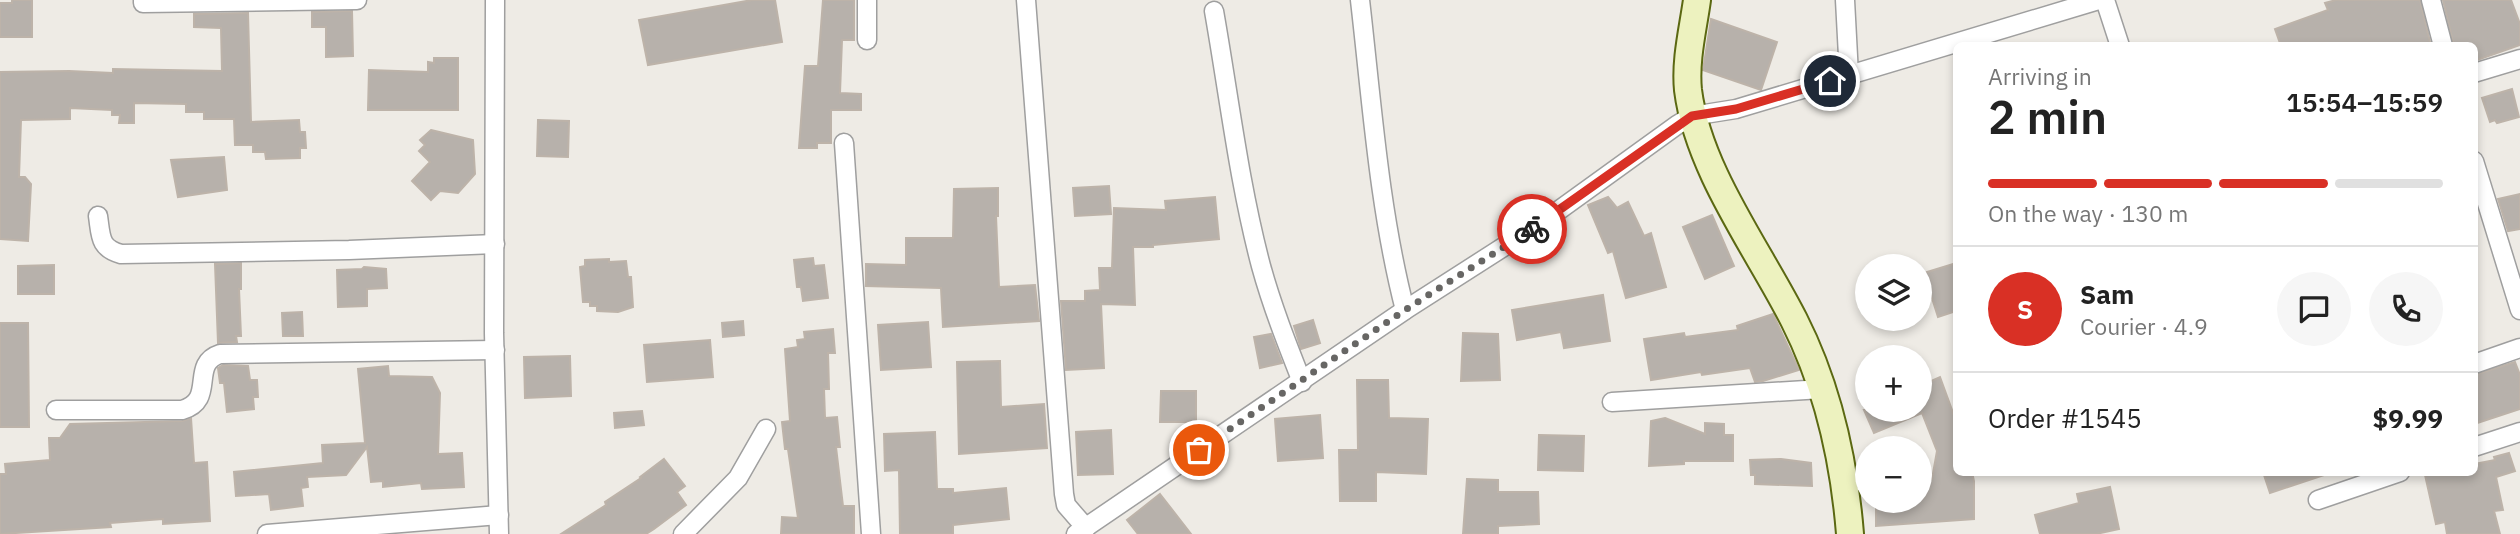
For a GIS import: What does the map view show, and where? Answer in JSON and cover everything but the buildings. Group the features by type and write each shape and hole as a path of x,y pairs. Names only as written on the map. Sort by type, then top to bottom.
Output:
{"main road":[{"path":"1697,0 1688,66 1692,116 1701,143 1725,193 1794,321 1822,388 1842,461 1850,534"}],"street":[{"path":"143,0 143,3 357,0"},
{"path":"495,0 495,350 499,534"},
{"path":"867,0 867,40"},
{"path":"1026,0 1064,494 1066,505 1081,531 1405,310 1507,246 1692,116 1736,109 1849,75 2040,8 2099,0"},
{"path":"1360,0 1380,170 1405,310"},
{"path":"1844,0 1849,75"},
{"path":"2105,0 2119,42"},
{"path":"2431,0 2442,42"},
{"path":"1214,11 1261,265 1279,325 1302,382"},
{"path":"2478,72 2520,59"},
{"path":"844,143 871,534"},
{"path":"2478,174 2520,310"},
{"path":"98,216 105,246 121,254 495,244"},
{"path":"2478,362 2520,348"},
{"path":"56,410 191,408 201,397 205,364 220,354 495,350"},
{"path":"1612,402 1822,388"},
{"path":"683,534 738,478 766,429"},
{"path":"2478,446 2520,432"},
{"path":"2318,500 2388,476"},
{"path":"267,534 499,515"}],"way so far":[{"path":"1199,450 1322,369 1405,310 1532,229"}],"route":[{"path":"1532,229 1692,116 1736,109 1830,81"}]}
